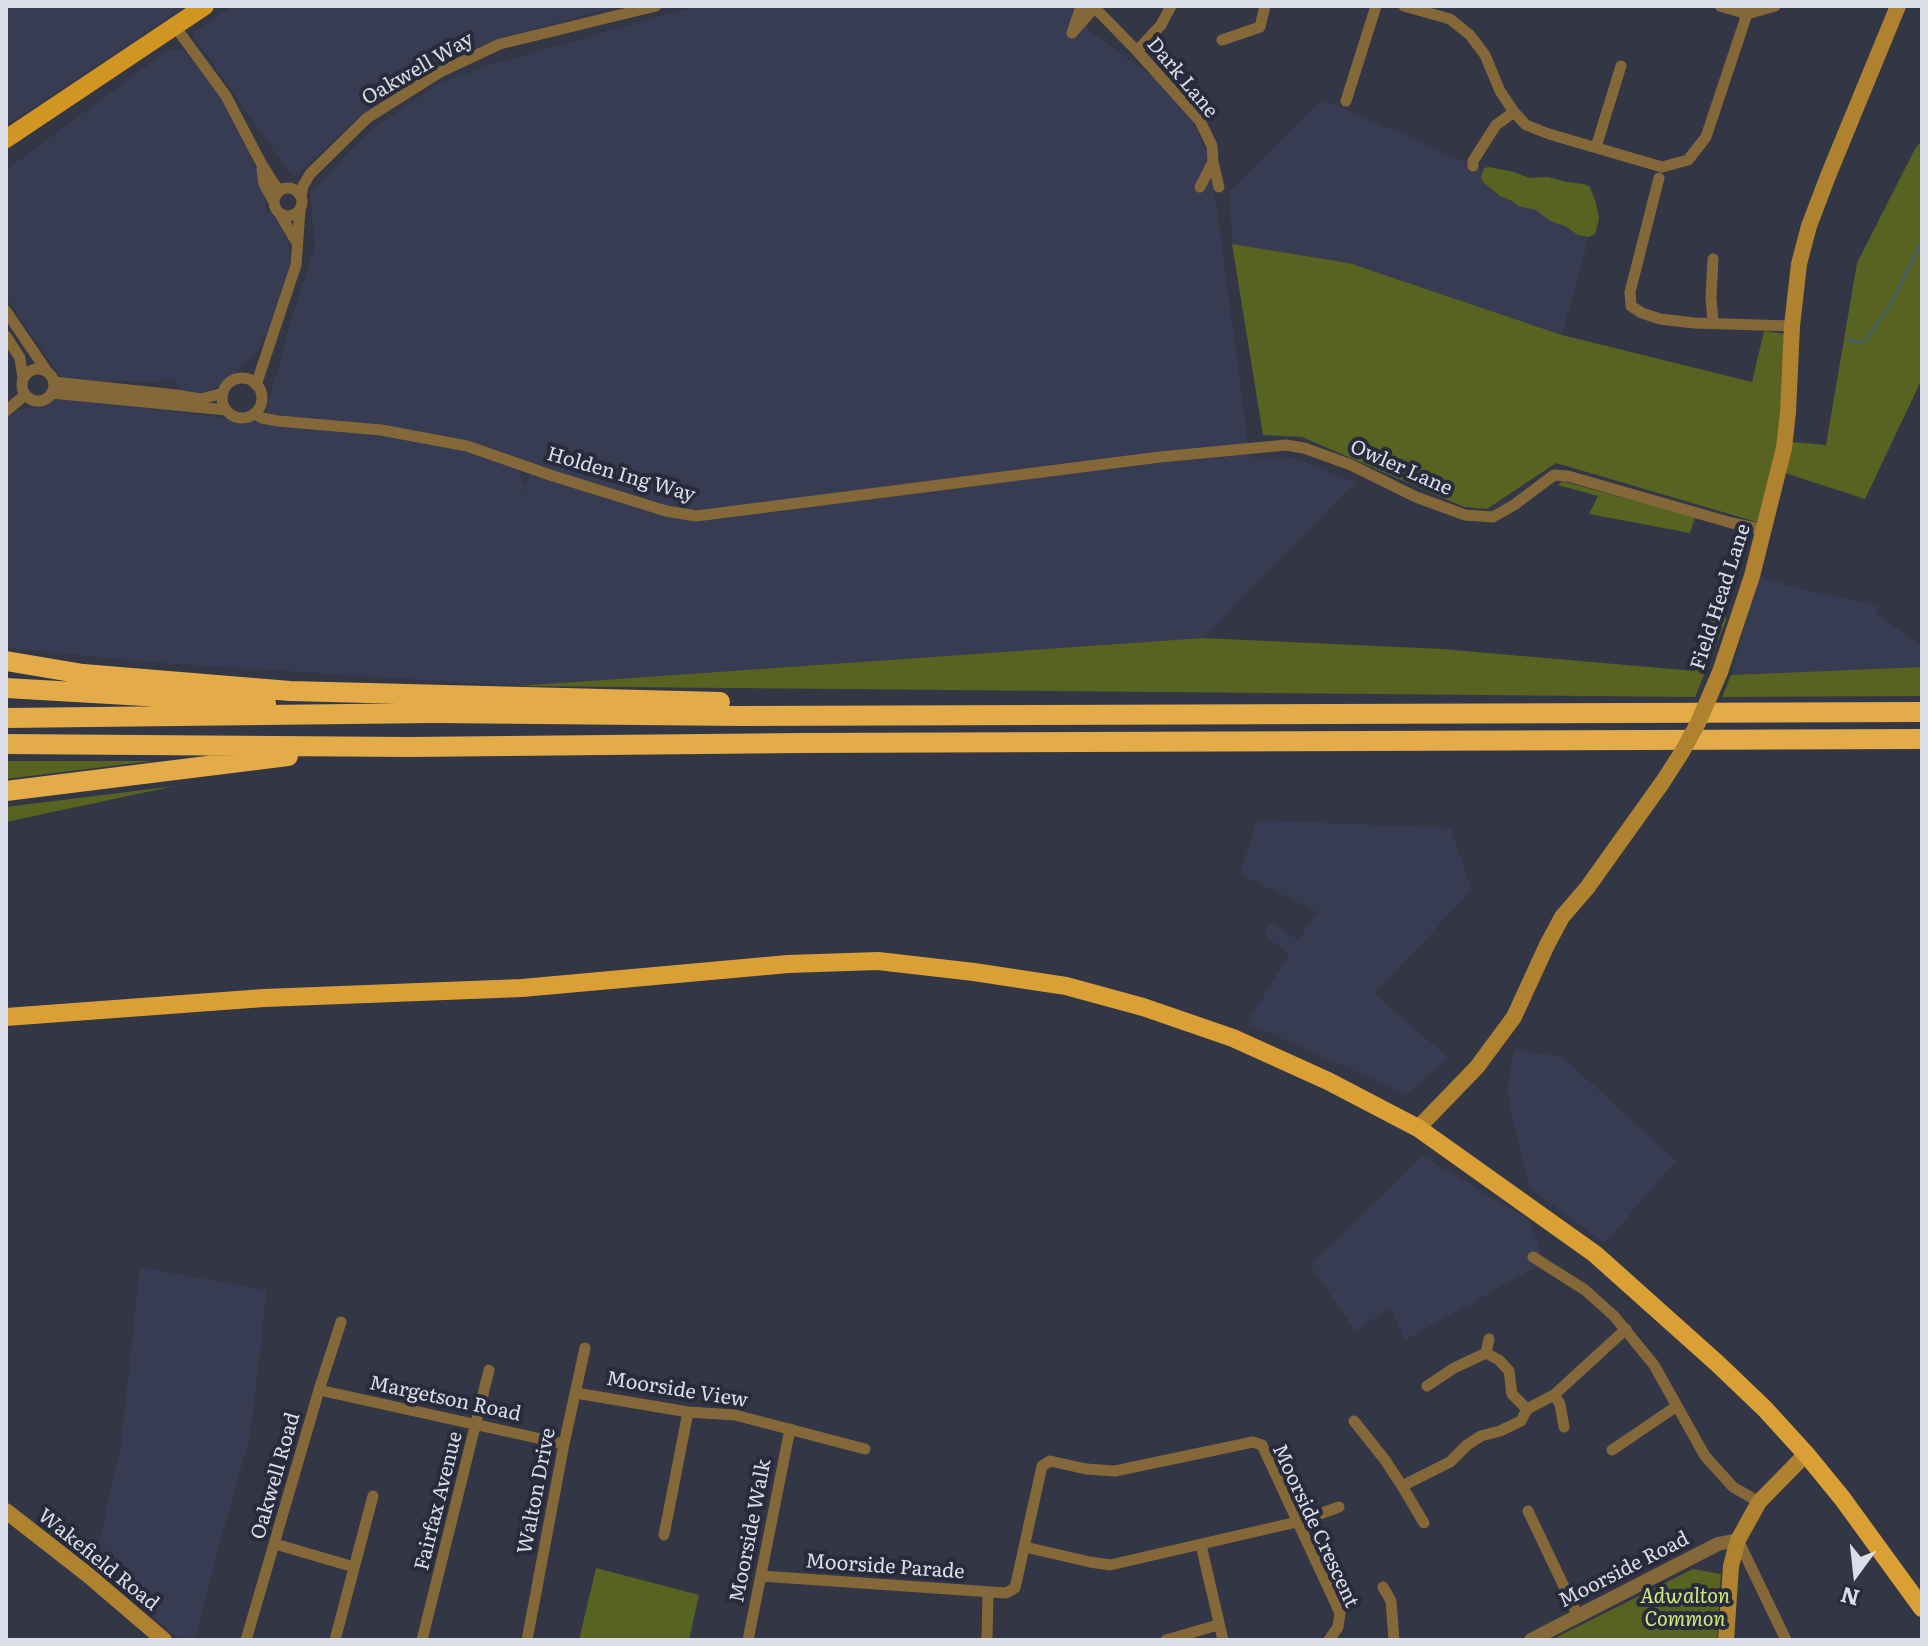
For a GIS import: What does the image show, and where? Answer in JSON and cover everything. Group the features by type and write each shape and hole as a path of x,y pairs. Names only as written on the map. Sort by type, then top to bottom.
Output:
{"highway":[{"path":"6,661 83,674 290,691 827,704 941,715"},
{"path":"6,688 435,713"},
{"path":"6,718 435,713 742,716 1922,712"},
{"path":"6,744 364,746 1922,739"},
{"path":"6,791 364,746"},
{"path":"6,1017 264,998 522,988 788,964 878,961 1066,986 1143,1007 1233,1038 1328,1081 1418,1128 1595,1254 1765,1409 1842,1498 1922,1608"}],"main road":[{"path":"6,139 205,6"},
{"name":"Field Head Lane","path":"1418,1128 1477,1067 1521,1006 1562,917 1587,888 1682,752 1720,672 1742,611 1784,448 1792,326 1799,264 1809,226 1898,6"},
{"path":"1726,1640 1731,1566 1738,1540 1759,1502 1806,1454"},
{"name":"Wakefield Road","path":"6,1511 164,1640"}],"street":[{"name":"Oakwell Way","path":"301,197 310,174 367,118 440,72 500,44 656,6"},
{"path":"1081,6 1072,33 1093,7"},
{"path":"1137,51 1161,25 1171,6"},
{"path":"1222,40 1260,27 1265,6"},
{"path":"1346,101 1376,6"},
{"path":"1404,6 1436,10 1470,35 1485,55 1500,91 1526,125 1662,167 1688,160 1706,137 1747,14"},
{"path":"1720,6 1747,14 1775,6"},
{"name":"Dark Lane","path":"1093,7 1200,121 1212,146 1219,187"},
{"path":"174,25 226,96 274,184 295,190 302,201 296,265 256,385 244,379"},
{"path":"1596,147 1621,66"},
{"path":"1473,166 1473,161 1496,125 1514,112"},
{"path":"1200,187 1213,162"},
{"path":"262,165 264,184 274,202"},
{"name":"Oakwell Way","path":"284,189 310,174"},
{"path":"1659,178 1630,292 1631,306 1660,319 1792,326"},
{"path":"284,189 274,198 274,207 297,243"},
{"path":"280,214 293,216 300,210"},
{"path":"1713,259 1713,323"},
{"path":"6,311 46,370 53,387"},
{"path":"6,336 20,358 25,395 34,400 45,400 53,387"},
{"path":"258,408 243,418 230,414 222,399 231,382 244,379 267,352"},
{"path":"23,379 35,368 46,370"},
{"name":"Holden Ing Way","path":"256,385 260,390 258,408 278,421 381,430 467,446 666,511 696,516 1053,472"},
{"path":"53,387 139,391 201,399 223,393"},
{"path":"53,387 159,404 226,410"},
{"path":"139,391 158,400 159,404"},
{"path":"6,411 25,395"},
{"name":"Owler Lane","path":"1053,472 1160,457 1286,445 1304,448 1351,465 1416,497 1465,515 1493,517 1554,475 1568,476 1765,530"},
{"path":"1533,1257 1585,1290 1626,1329 1654,1365 1705,1456 1733,1487 1759,1502"},
{"name":"Oakwell Road","path":"246,1640 341,1322"},
{"path":"1402,1486 1450,1462 1481,1436 1521,1421 1527,1409 1554,1395 1626,1329"},
{"path":"1486,1353 1489,1339"},
{"name":"Walton Drive","path":"527,1640 585,1348"},
{"path":"1486,1353 1499,1360 1509,1371 1512,1394 1527,1409"},
{"path":"1427,1386 1454,1368 1486,1353"},
{"name":"Fairfax Avenue","path":"422,1640 489,1370"},
{"name":"Margetson Road","path":"319,1390 564,1444"},
{"name":"Moorside View","path":"576,1393 688,1412 735,1415 865,1449"},
{"path":"1554,1395 1560,1404 1564,1427"},
{"path":"1612,1450 1677,1406"},
{"path":"664,1535 688,1412"},
{"path":"1354,1421 1385,1460 1424,1523"},
{"name":"Moorside Walk","path":"748,1640 790,1429"},
{"name":"Moorside Crescent","path":"1006,1593 1015,1588 1042,1466 1050,1461 1086,1469 1115,1471 1253,1442 1262,1445 1340,1613 1338,1627 1329,1640"},
{"path":"335,1640 373,1496"},
{"path":"1025,1547 1110,1565 1297,1522 1339,1507"},
{"path":"1528,1511 1578,1616"},
{"path":"1738,1540 1786,1640"},
{"name":"Moorside Road","path":"1531,1640 1718,1544 1738,1540"},
{"path":"275,1544 354,1567"},
{"path":"1201,1545 1223,1640"},
{"name":"Moorside Parade","path":"761,1576 1006,1593"},
{"path":"1383,1587 1391,1601 1394,1640"},
{"path":"987,1640 988,1592"},
{"path":"1166,1640 1218,1625"}],"shaded area":[{"path":"6,6 186,6 6,124"},
{"path":"233,6 620,6 505,37 446,58 370,107 293,178 192,34"},
{"path":"696,6 1078,6 1090,31 1153,77 1192,120 1206,151 1214,186 1250,457 1291,457 1356,482 1203,638 517,686 147,662 6,648 6,421 16,410 40,405 54,398 263,422 315,246 310,193 372,129 439,83 493,64","holes":["380,436 454,443 531,470 524,494 518,470 465,451"]},
{"path":"169,49 186,53 228,107 250,154 265,196 266,209 283,226 289,239 290,266 276,316 257,352 223,384 202,393 182,391 175,381 168,379 157,382 68,380 58,374 6,297 6,170"},
{"path":"1323,99 1593,223 1562,335 1349,263 1232,244 1230,190"},
{"path":"1758,575 1789,586 1879,606 1875,613 1922,646 1922,667 1731,675"},
{"path":"1257,820 1450,828 1472,890 1374,994 1449,1058 1407,1094 1247,1023 1289,954 1264,935 1271,922 1298,940 1317,912 1240,874"},
{"path":"1514,1050 1563,1057 1676,1161 1605,1243 1529,1188 1507,1092"},
{"path":"1423,1156 1528,1219 1541,1249 1538,1266 1405,1340 1390,1308 1355,1331 1310,1265"},
{"path":"140,1267 266,1290 250,1436 195,1640 180,1640 92,1563 121,1444"}],"green space":[{"path":"1922,141 1922,379 1865,499 1785,473 1792,442 1826,445 1857,263 1916,147"},
{"path":"1484,168 1529,178 1548,177 1590,187 1599,219 1595,234 1589,237 1578,235 1536,210 1518,206 1500,196 1481,177"},
{"path":"1232,244 1349,263 1562,335 1752,382 1764,331 1786,334 1780,445 1760,523 1556,463 1487,509 1464,507 1302,437 1263,435"},
{"path":"1562,481 1695,517 1690,533 1589,514 1598,496 1558,485"},
{"path":"1713,615 1727,618 1695,697 517,686 1203,638 1442,649 1695,671"},
{"path":"1922,667 1922,696 1722,697 1731,675"},
{"path":"6,761 152,761 6,779"},
{"path":"175,786 6,822 6,807"},
{"path":"596,1568 699,1595 689,1640 579,1640"},
{"name":"Adwalton Common","path":"1693,1569 1721,1574 1717,1640 1551,1640"}],"waterway":[{"path":"1848,340 1860,343 1866,340 1891,304 1922,240"}]}
